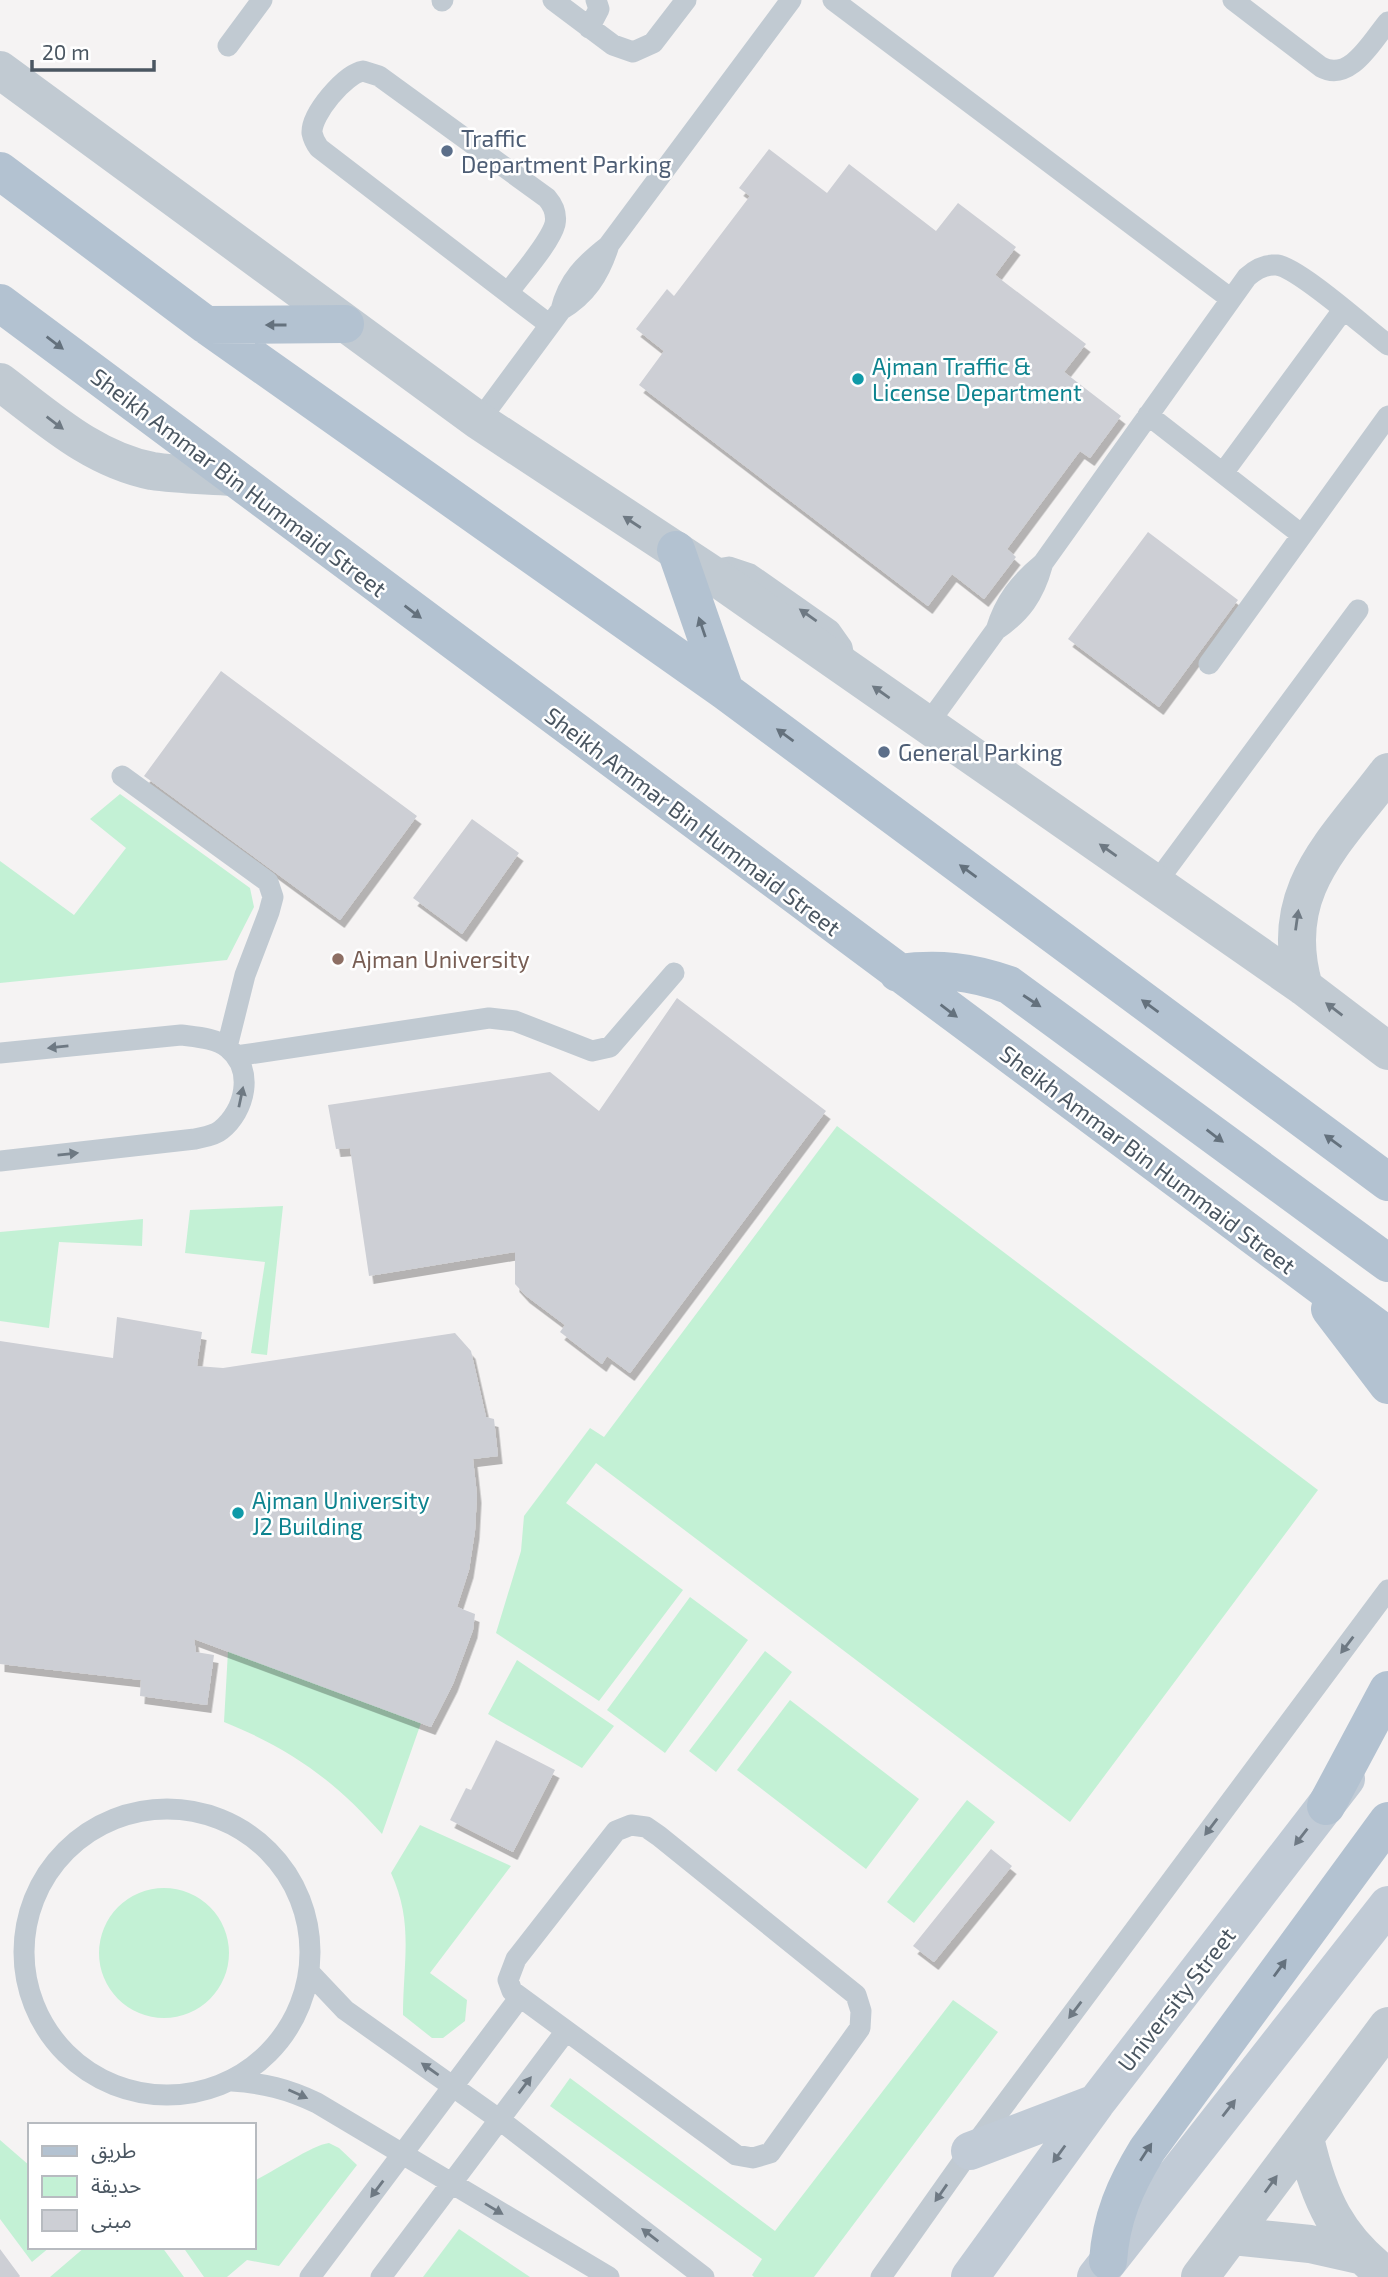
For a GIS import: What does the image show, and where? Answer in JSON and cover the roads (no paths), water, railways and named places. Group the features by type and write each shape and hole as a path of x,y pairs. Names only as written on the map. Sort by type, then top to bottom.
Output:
{"main road":[{"path":"0,171 206,325 725,691 1382,1176"},
{"name":"Sheikh Ammar Bin Hummaid Street","path":"0,303 1388,1336"},
{"path":"206,325 345,324"},
{"path":"676,550 725,691"},
{"path":"898,973 936,969 979,974 1009,985 1388,1263"},
{"path":"1306,1276 1388,1385"},
{"path":"1325,1806 1388,1690"},
{"name":"University Street","path":"970,2277 1096,2103 1388,1725"},
{"path":"1102,2269 1117,2207 1147,2150 1388,1821"},
{"path":"1102,2269 1388,1905"},
{"path":"970,2151 1096,2103"}],"street":[{"path":"0,70 479,421 707,571 1304,987 1388,1051"},
{"path":"0,382 85,446 118,461 153,471 233,477"},
{"path":"1304,987 1295,941 1303,894 1312,873 1388,772"},
{"path":"1200,2277 1388,2026"},
{"path":"1305,2138 1321,2195 1338,2227 1373,2266"},
{"path":"1233,2236 1310,2244 1373,2266"}],"lane":[{"path":"228,46 262,0"},
{"path":"552,0 622,50 643,49 653,43 686,0"},
{"path":"589,27 599,9 596,0"},
{"path":"479,421 556,317 575,302 593,282 608,246 791,0"},
{"path":"833,0 1231,299"},
{"path":"1233,0 1321,67 1335,72 1350,67 1388,22"},
{"path":"508,293 551,232 556,214 547,198 379,76 363,71 346,77 316,117 312,133 319,149 508,293 556,317"},
{"path":"927,725 996,630 1011,620 1029,600 1043,563 1255,269 1277,265 1297,274 1388,345"},
{"path":"1223,473 1343,310"},
{"path":"1148,415 1302,535"},
{"path":"1209,664 1388,416"},
{"path":"1156,883 1358,610"},
{"path":"122,776 268,882 273,897 245,975 231,1051"},
{"path":"231,1051 489,1018 516,1021 592,1051 610,1047 674,973"},
{"path":"0,1053 181,1035 206,1038 231,1051 241,1067 245,1092 237,1115 219,1133 195,1139 0,1161"},
{"path":"881,2277 970,2151 1388,1590"},
{"path":"174,1808 221,1819 261,1844 292,1880 308,1925 309,1972 295,2017 269,2054 232,2081 186,2095 139,2094 94,2077 58,2046 34,2005 24,1959 30,1912 51,1868 84,1835 127,1814 174,1808"},
{"path":"631,1825 646,1827 844,1982 856,1995 861,2011 860,2028 852,2043 782,2140 770,2152 753,2158 736,2155 566,2031 512,1991 508,1980 516,1959 616,1830 631,1825"},
{"path":"309,1972 345,2010 500,2120 704,2277"},
{"path":"310,2277 520,1997"},
{"path":"381,2277 566,2031"},
{"path":"232,2081 264,2083 292,2091 609,2277"}],"place":[{"name":"Traffic Department Parking","path":"447,151"},
{"name":"Ajman Traffic & License Department","path":"858,379"},
{"name":"General Parking","path":"884,752"},
{"name":"Ajman University","path":"338,959"},
{"name":"Ajman University J2 Building","path":"238,1513"}]}
